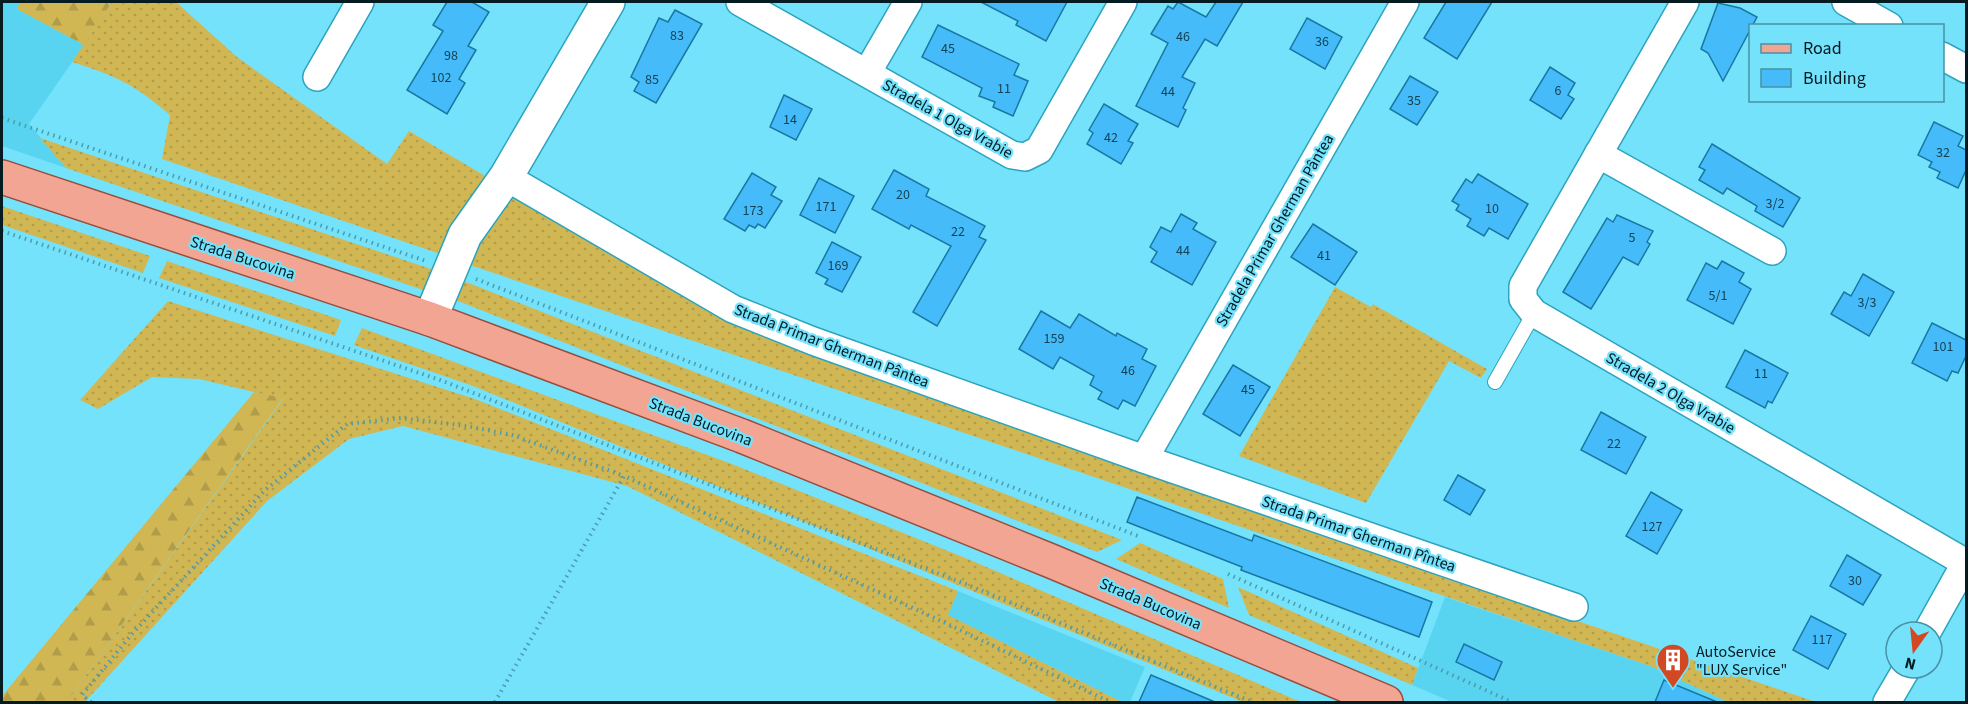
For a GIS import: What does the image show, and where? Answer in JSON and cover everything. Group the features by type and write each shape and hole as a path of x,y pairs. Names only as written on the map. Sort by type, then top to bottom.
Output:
{"main road":[{"name":"Strada Bucovina","path":"2,177 430,320 742,436 1051,561 1386,702"}],"street":[{"path":"317,77 360,2"},
{"path":"430,320 465,235 506,177 608,2"},
{"name":"Stradela 1 Olga Vrabie","path":"740,2 1012,155 1025,157 1039,150 1123,2"},
{"path":"867,73 908,2"},
{"name":"Stradela Primar Gherman Pântea","path":"1144,459 1405,2"},
{"path":"1534,313 1523,300 1523,285 1685,2"},
{"path":"1846,2 1885,24"},
{"path":"1944,57 1966,69"},
{"path":"1598,154 1773,251"},
{"name":"Strada Primar Gherman Pântea","path":"506,177 733,309 813,341 1144,459"},
{"name":"Stradela 2 Olga Vrabie","path":"1534,313 1966,563"},
{"name":"Strada Primar Gherman Pîntea","path":"1144,459 1574,607"},
{"path":"1934,620 1966,563"},
{"path":"1887,702 1900,680"}],"lane":[{"path":"1495,382 1534,313"}],"path":[{"path":"2,118 451,270 1138,536"},
{"path":"2,231 440,380 968,585 1252,702"},
{"path":"91,702 82,695 175,587 265,490 347,424 401,418 467,426 512,435 624,476 958,629 1110,702"},
{"path":"495,702 624,476"},
{"path":"1228,574 1512,702"}],"shaded area":[{"path":"2,2 20,2 18,9 84,45 29,124 66,168 2,146"},
{"path":"958,591 1145,667 1130,702 1122,702 947,615"},
{"path":"1445,597 1650,666 1728,702 1452,702 1412,685"}],"green space":[{"path":"20,2 112,2 84,45 17,9"},
{"path":"112,2 176,2 237,57 387,164 409,131 492,180 443,255 162,159 170,115 124,82 72,62"},
{"path":"40,138 437,271 426,291 66,168"},
{"path":"511,192 727,316 1566,617 1816,702 1728,702 1650,666 467,264"},
{"path":"2,206 150,256 143,273 2,225"},
{"path":"167,261 341,320 335,336 159,278"},
{"path":"456,278 1122,540 1097,552 453,299"},
{"path":"1335,287 1371,307 1373,304 1487,369 1481,378 1449,361 1366,503 1239,456"},
{"path":"168,301 475,399 958,591 948,615 1122,702 1059,702 627,486 403,426 349,439 267,501 85,702 67,702 283,399 199,379 152,377 98,409 80,400"},
{"path":"362,328 732,464 963,557 1301,702 1243,702 473,386 354,345"},
{"path":"254,392 283,398 67,702 2,702 2,696"},
{"path":"1140,543 1223,579 1229,608 1116,559"},
{"path":"1238,587 1418,668 1412,685 1249,615"}],"building":[{"path":"447,2 472,2 489,12 468,46 476,50 459,79 465,83 447,114 407,90 443,31 433,25"},
{"path":"981,2 1067,2 1046,41 1016,25 1018,21"},
{"path":"1178,2 1206,17 1216,2 1243,2 1217,46 1205,39 1182,77 1195,83 1183,108 1186,110 1178,127 1136,106 1168,43 1151,34 1168,6 1173,9"},
{"path":"1446,2 1492,2 1457,59 1424,38"},
{"path":"1718,3 1740,8 1757,17 1753,24 1749,24 1749,32 1723,81 1708,53 1701,49"},
{"path":"675,10 702,24 656,103 634,91 639,82 631,77 659,18 668,22"},
{"path":"1307,18 1342,37 1325,69 1290,49"},
{"path":"938,25 1019,64 1014,75 1028,81 1013,116 993,107 995,102 979,96 982,88 922,57"},
{"path":"1550,67 1575,83 1568,95 1574,99 1561,119 1530,100"},
{"path":"1410,76 1438,92 1417,125 1390,109"},
{"path":"784,95 812,109 796,140 770,127"},
{"path":"1104,104 1138,124 1128,141 1133,143 1121,164 1087,144 1093,133 1089,130"},
{"path":"1934,122 1963,136 1958,146 1966,150 1966,170 1958,188 1937,178 1940,172 1929,167 1932,162 1918,155"},
{"path":"1712,144 1800,198 1783,227 1755,211 1757,206 1727,188 1723,194 1699,180 1705,170 1699,167"},
{"path":"894,170 929,189 926,196 985,226 979,237 986,240 937,326 913,312 951,246 911,225 909,229 872,209"},
{"path":"752,173 776,187 771,195 782,201 765,228 758,224 755,228 749,225 745,231 724,219"},
{"path":"1478,174 1528,204 1508,239 1489,228 1484,236 1467,226 1471,219 1456,210 1459,205 1452,201 1466,179 1472,183"},
{"path":"819,178 854,196 835,233 800,215"},
{"path":"1181,214 1197,223 1193,229 1216,242 1192,285 1151,262 1157,252 1150,247 1161,227 1171,232"},
{"path":"1617,215 1653,231 1647,242 1650,244 1638,265 1623,257 1591,309 1563,292 1607,218 1613,222"},
{"path":"1313,224 1357,252 1335,285 1291,257"},
{"path":"832,242 861,257 842,292 825,284 828,279 816,273"},
{"path":"1722,261 1744,273 1739,282 1751,289 1733,324 1687,300 1706,263 1717,269"},
{"path":"1863,274 1894,292 1869,336 1831,314 1844,292 1851,296"},
{"path":"1041,311 1070,328 1079,314 1116,336 1117,333 1147,349 1142,359 1156,366 1135,406 1123,400 1118,409 1098,399 1102,392 1090,385 1094,376 1060,357 1053,369 1019,349"},
{"path":"1932,323 1966,340 1966,356 1958,373 1952,371 1947,381 1912,363"},
{"path":"1745,350 1788,373 1772,403 1768,401 1765,408 1726,387"},
{"path":"1233,365 1270,387 1240,436 1203,414"},
{"path":"1601,412 1646,437 1626,474 1581,450"},
{"path":"1458,475 1485,490 1470,515 1444,500"},
{"path":"1651,492 1682,510 1657,554 1626,536"},
{"path":"1137,497 1252,541 1254,535 1432,602 1419,637 1241,570 1242,567 1127,522"},
{"path":"1847,555 1881,575 1863,605 1830,586"},
{"path":"1811,616 1846,634 1828,669 1793,650"},
{"path":"1464,644 1502,662 1494,680 1456,662"},
{"path":"1151,675 1215,702 1139,702"},
{"name":"AutoService \"LUX Service\"","path":"1664,680 1717,702 1655,702"}],"place":[{"name":"AutoService \"LUX Service\"","path":"1673,689"}]}
